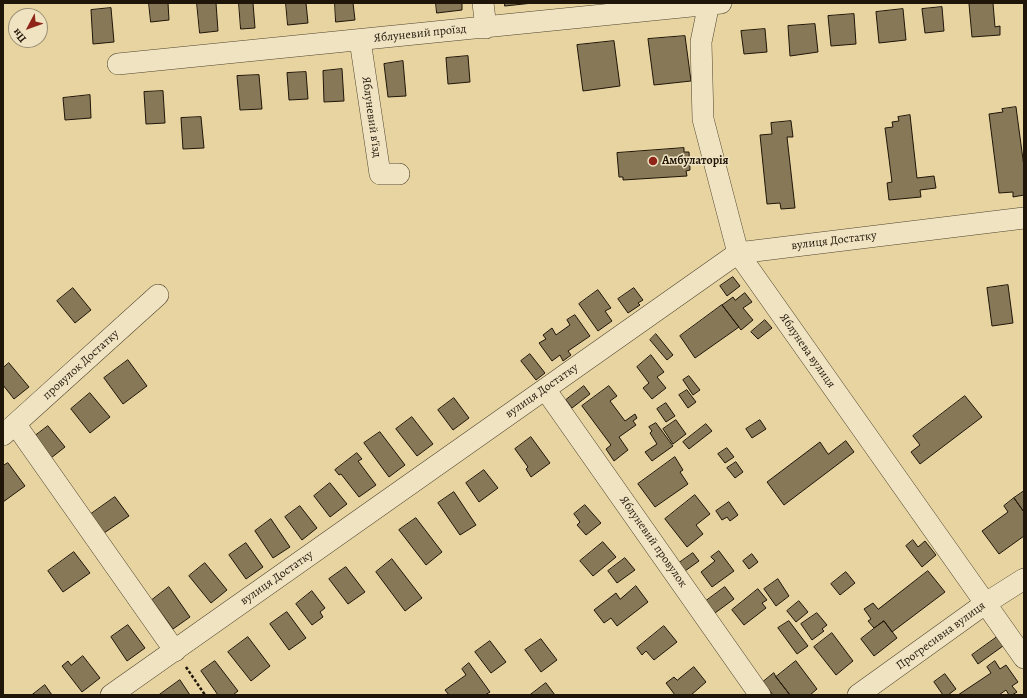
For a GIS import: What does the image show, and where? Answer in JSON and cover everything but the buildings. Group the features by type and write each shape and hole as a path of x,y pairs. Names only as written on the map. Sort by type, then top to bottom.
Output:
{"street":[{"path":"483,3 486,28"},
{"name":"Яблуневий проїзд","path":"118,64 486,28 713,3"},
{"name":"Яблунева вулиця","path":"713,3 701,42 703,119 738,253 1024,658"},
{"name":"Яблуневий в'їзд","path":"360,40 380,174 399,174"},
{"name":"вулиця Достатку","path":"111,695 738,253 1024,218"},
{"name":"провулок Достатку","path":"9,430 158,295"},
{"name":"Яблуневий провулок","path":"545,389 760,695"},
{"path":"9,430 174,650"},
{"name":"Прогресивна вулиця","path":"858,695 986,603 1024,579"}],"path":[{"path":"174,650 205,695"}],"place":[{"name":"Амбулаторія","path":"653,161"}]}
